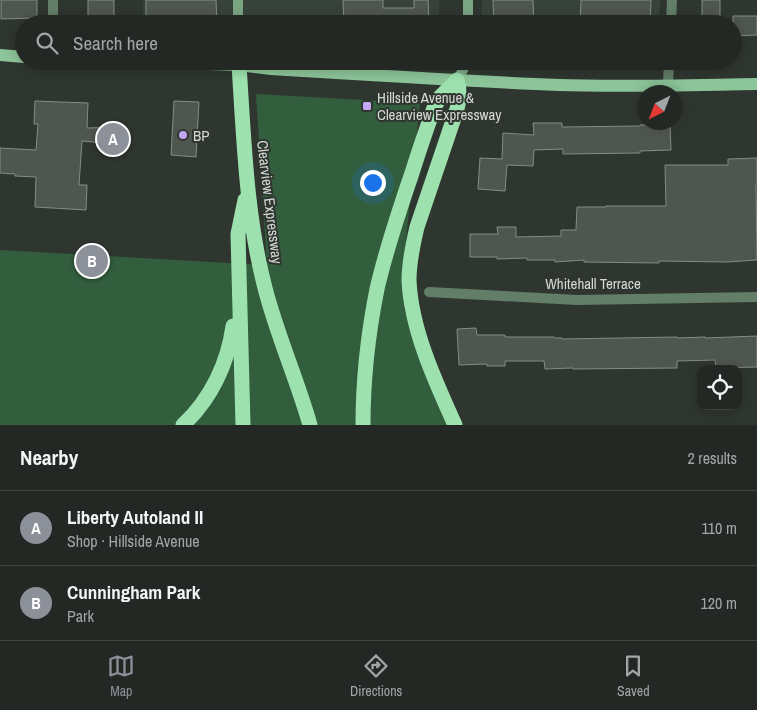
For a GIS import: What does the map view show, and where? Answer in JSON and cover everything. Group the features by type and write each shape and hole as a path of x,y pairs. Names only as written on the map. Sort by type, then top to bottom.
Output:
{"highway":[{"name":"Clearview Expressway","path":"239,70 247,187 254,234 274,319 310,425"},
{"path":"363,425 369,339 385,259 433,110 440,97 457,80 460,89 460,99 417,227 412,246 409,279 413,311 423,346 455,425"},
{"path":"243,425 238,234 247,187"},
{"path":"183,425 211,391 224,362 233,328 238,267"},
{"path":"433,372 451,425"}],"main road":[{"path":"238,0 238,15"},
{"path":"468,0 468,15"},
{"path":"0,55 15,56"},
{"path":"288,70 557,85 637,85"},
{"path":"457,80 463,70"},
{"path":"668,85 757,84"}],"street":[{"path":"53,0 54,15"},
{"path":"671,15 672,0"},
{"path":"668,85 669,70"},
{"name":"Whitehall Terrace","path":"430,292 577,300 757,297"}],"shaded area":[{"path":"143,0 439,0 439,15 143,15"},
{"path":"482,0 660,0 659,15 482,15"}],"green space":[{"path":"256,94 420,103 402,280 405,312 452,425 0,425 0,250 267,265"}],"building":[{"path":"1,0 37,0 37,15 15,15 15,19 1,19"},
{"path":"88,0 114,0 114,15 88,15"},
{"path":"146,0 216,0 217,15 146,15"},
{"path":"343,0 383,0 383,8 414,8 414,0 428,0 429,15 344,15"},
{"path":"493,0 533,0 534,15 494,15"},
{"path":"581,0 651,0 650,15 580,15"},
{"path":"702,0 720,0 720,15 702,15"},
{"path":"742,16 757,16 757,35 742,36"},
{"path":"35,101 88,103 87,128 121,127 122,149 106,150 105,143 82,141 79,185 87,185 86,210 35,207 36,177 0,173 0,148 36,150 38,124 34,124"},
{"path":"174,101 199,102 196,157 171,155"},
{"path":"533,123 562,123 562,127 637,126 637,130 670,130 671,150 640,151 640,153 563,154 563,149 534,150 533,166 507,165 505,191 478,189 480,158 502,159 503,133 534,135"},
{"path":"757,158 757,260 727,262 659,261 659,263 584,262 584,260 555,262 555,260 527,260 527,258 497,259 497,257 470,257 470,234 498,234 497,227 516,227 516,237 561,236 561,230 576,230 577,207 666,206 665,165 728,165 728,159"},
{"path":"476,328 477,335 554,337 562,339 757,336 757,367 716,365 715,360 677,361 677,368 545,369 544,361 505,361 505,366 487,366 487,364 459,365 457,329"}],"place":[{"name":"Hillside Avenue & Clearview Expressway","path":"367,106"},
{"name":"BP","path":"183,135"},
{"name":"Liberty Autoland II","path":"113,139"},
{"name":"Cunningham Park","path":"92,261"}]}
